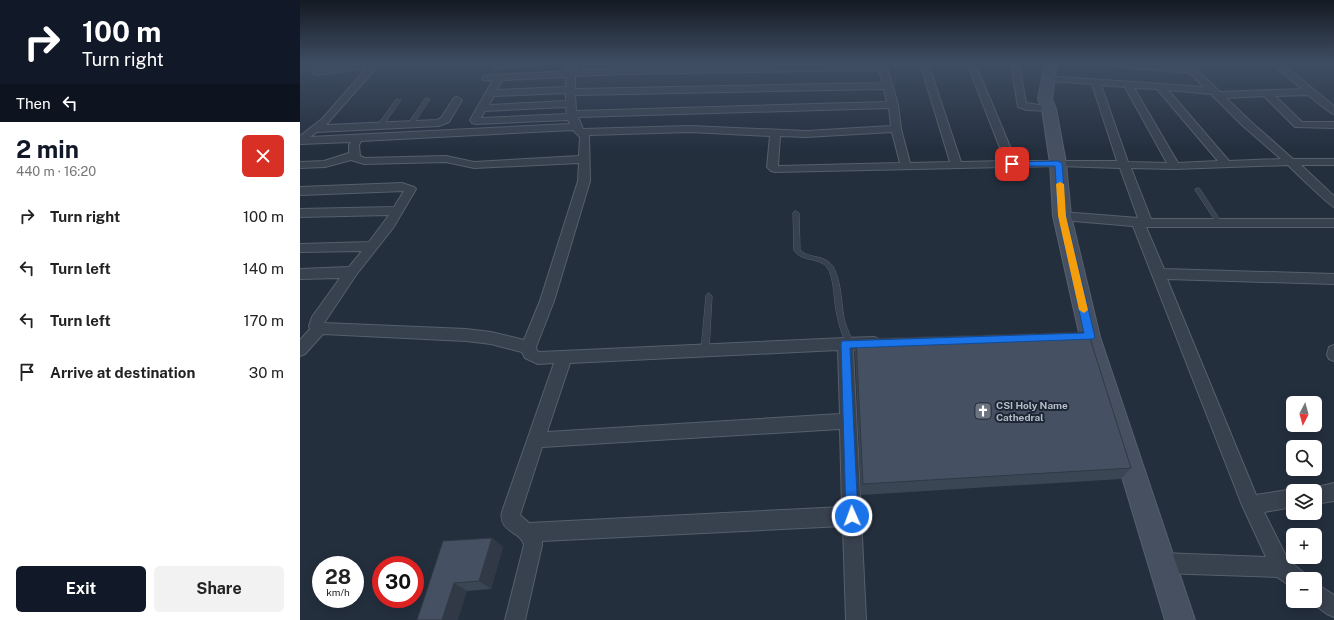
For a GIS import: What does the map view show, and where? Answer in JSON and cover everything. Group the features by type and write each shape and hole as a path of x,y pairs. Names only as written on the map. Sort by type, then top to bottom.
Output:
{"street":[{"path":"301,141 309,133 326,121 351,92"},
{"path":"513,92 490,93 476,121 575,119 893,105"},
{"path":"526,106 534,92"},
{"path":"570,92 575,119 584,136 584,181 547,302 529,347 530,354 538,358 888,343"},
{"path":"890,92 896,129 906,167"},
{"path":"933,92 957,166"},
{"path":"983,92 1012,164"},
{"path":"1019,92 1021,105 1049,109"},
{"path":"1046,92 1045,99 1049,109 1058,163 1062,216 1082,337 1162,563 1180,620"},
{"path":"1099,92 1124,165 1158,274 1251,505 1281,567 1287,572"},
{"path":"1132,92 1174,166"},
{"path":"1164,92 1226,164"},
{"path":"1204,92 1328,95"},
{"path":"1311,92 1334,111"},
{"path":"1216,93 1334,203"},
{"path":"1266,93 1299,125 1334,125"},
{"path":"315,129 443,121 457,100"},
{"path":"482,108 526,106 575,119 690,129 806,134 896,129"},
{"path":"301,141 357,139 575,119"},
{"path":"775,133 772,167 775,169 1058,163 1174,166 1334,162"},
{"path":"357,139 354,145 355,155 357,159 364,161 446,159 474,165 584,159"},
{"path":"300,164 325,164 355,155"},
{"path":"300,191 402,187 410,189 406,199 398,211 352,271 317,321 316,326 320,328 416,331 486,337 529,347"},
{"path":"300,213 398,211"},
{"path":"1062,216 1142,222 1220,224 1334,223"},
{"path":"300,248 372,246"},
{"path":"300,274 343,273 352,271"},
{"path":"1158,274 1334,278"},
{"path":"300,350 320,328"},
{"path":"847,344 848,421 856,620"},
{"path":"515,620 533,545 533,539 527,532 514,523 510,518 511,512 564,357"},
{"path":"536,440 848,421"},
{"path":"1322,494 1334,492"},
{"path":"1251,505 1286,499"},
{"path":"527,532 852,516"},
{"path":"1162,563 1281,567"},
{"path":"1322,598 1334,606"}],"lane":[{"path":"411,124 428,99"},
{"path":"381,125 398,100"},
{"path":"1198,190 1220,224"},
{"path":"796,213 797,251 805,257 819,259 826,262 830,268 834,276 842,327 847,344"},
{"path":"705,351 708,296"}],"building":[{"name":"CSI Holy Name Cathedral","path":"1088,332 1131,468 863,484 856,339"},
{"path":"492,538 479,581 454,583 442,620 417,620 421,608 424,608 424,599 443,541"}],"slow traffic":[{"path":"1060,184 1062,216 1084,310"}],"place":[{"name":"CSI Holy Name Cathedral","path":"983,411"}],"route":[{"path":"852,516 845,344 1090,337 1062,216 1058,163 1012,164"}]}
